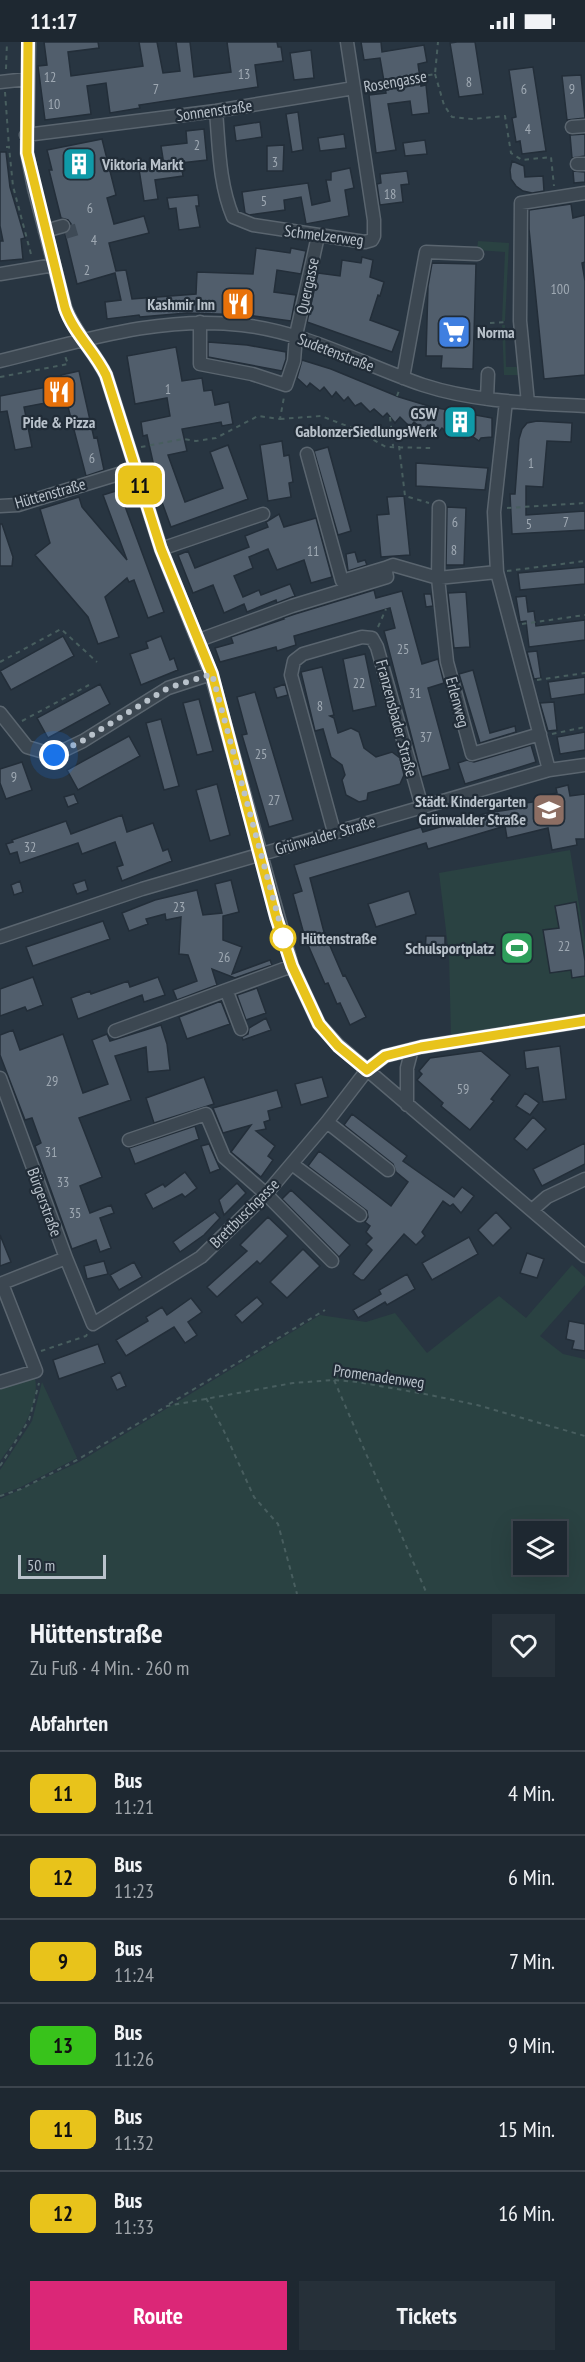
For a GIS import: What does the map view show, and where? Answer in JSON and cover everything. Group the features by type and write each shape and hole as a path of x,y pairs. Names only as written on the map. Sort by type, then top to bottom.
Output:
{"street":[{"path":"28,42 27,153 68,317 106,375 161,549 212,674 276,917 292,966 319,1024 338,1046 585,1256"},
{"path":"347,42 354,88"},
{"path":"0,82 27,79"},
{"name":"Sonnenstraße","path":"26,135 132,127 354,88"},
{"name":"Schmelzerweg","path":"216,111 226,201 233,217 253,225 365,242 372,240 374,236 374,220 354,88"},
{"path":"572,127 585,126"},
{"path":"528,403 520,321 521,203 585,193"},
{"path":"46,234 64,230"},
{"name":"Quergasse","path":"286,385 294,361 296,335 318,236"},
{"path":"403,378 426,252 477,254"},
{"path":"0,274 54,265"},
{"path":"200,322 200,364 252,374 286,385"},
{"name":"Sudetenstraße","path":"0,361 164,324 200,322 243,325 296,335 403,378 455,394 506,401 585,406"},
{"path":"487,399 488,374"},
{"path":"506,401 494,508 497,572 549,770"},
{"path":"308,454 342,581 393,565 438,578 497,572"},
{"name":"Hüttenstraße","path":"0,506 18,505 135,469"},
{"name":"Erlenweg","path":"439,507 438,578 447,662 472,754 540,735"},
{"path":"161,549 263,513"},
{"path":"199,640 294,605 387,577 385,568"},
{"name":"Franzensbader Straße","path":"334,832 291,675 294,661 303,654 362,637 372,638 378,647 422,807"},
{"path":"0,713 27,747 54,755 82,741 168,688 212,674"},
{"name":"Grünwalder Straße","path":"0,937 142,889 334,832 549,770 585,765"},
{"path":"115,1031 227,992 292,966"},
{"path":"227,992 241,1029"},
{"path":"367,1070 385,1056 412,1049 585,1021"},
{"path":"407,1105 407,1068 412,1049"},
{"name":"Brettbuschgasse","path":"93,1324 201,1257 266,1194 327,1122 367,1070"},
{"name":"Bürgerstraße","path":"0,1078 66,1258 93,1324"},
{"path":"129,1140 206,1114 224,1157 266,1194 332,1261"},
{"path":"327,1122 388,1170"},
{"path":"292,1164 360,1215"},
{"path":"532,1210 547,1197 585,1179"},
{"path":"0,1382 36,1371 1,1284 66,1258"}],"path":[{"name":"Rosengasse","path":"438,42 435,74 444,105 452,117 472,119 505,116 511,153 522,160 551,157 555,198"},
{"name":"Rosengasse","path":"354,88 435,74"},
{"path":"6,147 9,147 13,186 35,268"},
{"path":"490,322 505,323"},
{"path":"0,377 68,364 61,346"},
{"path":"280,419 286,385"},
{"path":"129,449 183,439 196,441 216,438 258,416 280,419 321,416 356,429 386,447 431,448"},
{"path":"390,417 393,446"},
{"path":"399,446 405,496 439,507"},
{"path":"494,508 585,503"},
{"path":"497,572 585,561"},
{"path":"372,638 386,609"},
{"path":"511,626 585,615"},
{"path":"0,662 61,629 97,662"},
{"path":"526,681 585,673"},
{"path":"12,727 89,685"},
{"path":"540,735 585,727"},
{"name":"Promenadenweg","path":"0,1496 77,1460 325,1310"},
{"path":"29,1355 86,1336 93,1324"},
{"path":"0,1466 29,1420 40,1382 36,1371"},
{"path":"334,1380 427,1594"},
{"name":"Promenadenweg","path":"167,1406 293,1383 334,1380 357,1382 466,1403 585,1436"},
{"path":"206,1398 254,1497 278,1524 297,1594"}],"green space":[{"path":"478,241 509,243 505,321 502,321 505,252 477,250"},
{"path":"502,325 505,325 506,367 517,367 518,375 504,375"},
{"name":"Schulsportplatz","path":"570,850 585,941 585,1017 451,1036 449,955 439,873"},
{"path":"572,1265 585,1277 585,1285 540,1336 563,1354 585,1359 585,1594 0,1594 0,1499 79,1462 320,1315 366,1322 395,1313 427,1353 499,1296 526,1318"},
{"path":"34,1374 36,1385 32,1409 21,1431 0,1461 0,1384"},
{"path":"42,1382 77,1458 21,1487 0,1495 0,1470 32,1421"}],"building":[{"path":"44,42 98,42 99,48 68,52 71,76 143,66 139,42 157,42 163,73 180,71 176,42 190,42 194,77 231,72 227,42 277,42 278,47 281,47 283,61 255,65 258,87 139,105 140,108 110,113 106,83 87,86 91,114 45,120 38,66 47,65"},
{"path":"361,42 381,42 382,52 424,45 427,62 418,64 421,86 426,85 429,113 412,115 410,101 388,104 396,150 376,153 369,95 386,93 380,58 364,60"},
{"path":"475,42 483,94 459,97 450,43"},
{"path":"311,50 314,78 294,80 290,53"},
{"path":"533,67 546,151 522,154 520,141 516,142 512,118 516,117 509,70"},
{"path":"581,75 585,118 567,120 562,76"},
{"path":"298,112 303,150 292,152 286,114"},
{"path":"260,122 262,137 236,141 234,126"},
{"path":"204,129 207,160 181,163 183,176 155,180 158,199 144,201 139,169 164,165 161,146 187,143 186,131"},
{"path":"344,134 346,148 320,151 318,138"},
{"path":"585,134 585,156 572,158 570,135"},
{"path":"102,139 116,195 107,198 114,224 144,216 149,233 109,243 116,271 126,270 132,299 196,294 197,272 253,274 256,248 290,253 291,248 306,251 301,274 277,270 274,292 296,295 291,321 247,315 187,313 107,319 105,302 121,300 115,273 77,284 65,234 69,231 71,224 68,220 61,218 49,170 52,170 47,150"},
{"path":"425,140 427,154 405,156 403,143"},
{"path":"284,145 283,171 267,171 267,146"},
{"path":"0,152 6,152 10,187 25,238 21,239 23,259 0,261 0,241 3,241 0,226"},
{"path":"512,161 524,166 525,177 543,176 544,191 532,193 516,186 511,179"},
{"path":"350,168 354,188 345,190 349,216 306,224 301,197 284,200 285,210 249,215 245,213 242,192 308,183 312,205 330,201 326,180 331,180 331,172"},
{"path":"407,171 409,184 401,185 403,202 380,205 377,184 381,183 380,174"},
{"path":"573,171 585,172 585,182 574,183"},
{"path":"198,195 199,206 196,206 200,227 179,230 176,208 169,209 167,198"},
{"path":"571,204 573,218 585,215 585,262 582,263 585,281 585,375 544,379 529,210"},
{"path":"362,257 373,260 370,277 384,282 370,320 400,331 392,352 307,322 318,273 340,276 342,260 361,263"},
{"path":"432,263 476,264 473,369 441,368 442,356 426,356 428,286"},
{"path":"208,342 247,345 286,352 286,359 282,371 208,357"},
{"path":"176,347 182,381 202,378 204,391 212,390 215,405 229,402 233,424 222,426 221,422 182,429 187,451 168,455 185,502 223,488 210,452 228,445 248,499 171,527 151,472 155,471 147,435 143,436 141,422 170,416 167,398 135,404 127,356"},
{"path":"302,360 331,369 399,397 432,407 492,418 492,437 481,438 479,441 469,434 465,439 456,431 451,436 442,428 437,434 428,425 424,430 414,422 410,427 400,417 395,423 387,413 383,417 374,409 370,412 361,403 355,406 348,397 344,401 336,392 332,397 324,387 320,391 310,383 307,387 297,378"},
{"path":"79,371 94,438 97,437 104,470 86,476 66,399 24,407 32,447 15,450 7,411 0,412 0,396 63,384 61,375"},
{"path":"537,421 572,423 571,442 547,441 543,487 526,486 526,515 585,511 585,530 512,534 510,494 515,494 519,439 527,423"},
{"path":"282,441 284,456 289,455 293,482 289,483 291,497 268,501 260,445"},
{"path":"328,447 351,531 338,535 314,451"},
{"path":"416,463 488,468 485,490 416,486"},
{"path":"119,490 164,612 148,618 134,580 129,582 127,578 105,597 119,637 98,644 88,617 35,555 50,543 40,509 79,497 82,507 127,560 103,495"},
{"path":"404,496 410,555 381,557 377,515 389,514 387,497"},
{"path":"447,507 466,508 464,565 446,565"},
{"path":"279,514 284,527 316,518 332,577 311,583 304,560 277,570 268,549 249,557 253,568 234,576 243,597 259,590 261,595 290,584 295,596 277,603 276,600 247,612 244,604 224,613 213,585 193,593 178,555 188,551 195,568 249,547 245,536 268,527 266,522"},
{"path":"0,524 2,524 13,557 12,566 0,566"},
{"path":"355,552 358,562 365,560 367,565 348,571 346,554"},
{"path":"585,567 585,584 520,590 518,573"},
{"path":"374,590 376,598 402,591 422,664 438,659 444,683 428,688 450,769 422,777 384,631 395,628 390,608 294,636 296,645 277,651 276,647 220,662 215,648 233,643 231,637 295,614"},
{"path":"466,592 470,647 454,648 448,593"},
{"path":"424,594 431,594 433,606 426,607"},
{"path":"526,596 528,612 534,611 536,626 585,620 585,640 529,647 526,621 520,622 516,597"},
{"path":"63,636 74,656 11,690 0,671"},
{"path":"161,636 170,660 174,658 178,670 141,685 130,654 148,648 146,642"},
{"path":"537,651 541,678 534,679 527,652"},
{"path":"365,654 376,706 353,711 343,659"},
{"path":"322,667 334,715 330,716 334,718 338,733 351,728 359,732 364,748 376,757 392,752 400,758 404,775 400,784 368,793 367,800 359,802 346,795 342,780 345,775 342,765 331,757 323,729 315,731 301,672"},
{"path":"473,670 490,733 515,726 516,732 480,743 459,674"},
{"path":"585,677 585,694 551,699 548,682"},
{"path":"100,684 110,704 48,738 37,718"},
{"path":"285,684 288,695 277,698 274,688"},
{"path":"255,692 293,820 269,827 242,735 247,734 237,697"},
{"path":"199,699 213,751 197,755 183,703"},
{"path":"554,702 557,730 548,731 540,703"},
{"path":"161,719 179,786 164,790 146,723"},
{"path":"585,732 585,750 560,754 557,737"},
{"path":"129,736 140,756 78,790 67,770"},
{"path":"531,745 536,762 465,784 458,763 467,760 474,762"},
{"path":"22,762 32,790 6,799 0,783 0,769"},
{"path":"217,784 230,835 210,841 196,790"},
{"path":"568,785 570,796 585,794 585,839 576,839 577,845 552,850 548,828 507,838 505,826 428,849 426,843 310,878 324,932 343,976 345,975 366,1017 350,1025 328,983 325,984 305,938 293,894 302,891 294,865 421,827 423,832 487,813 527,807 526,803 552,799 551,794 557,793 556,788"},
{"path":"74,794 78,803 68,807 64,797"},
{"path":"122,815 127,832 153,823 163,851 168,849 172,861 122,881 117,867 123,865 115,842 82,854 78,843 20,863 17,852 10,854 6,844 66,821 71,834"},
{"path":"85,880 88,890 77,894 73,884"},
{"path":"231,880 239,912 223,916 223,940 242,947 232,974 270,960 272,965 235,978 212,969 217,985 177,1000 173,990 197,981 188,955 179,954 181,917 166,920 165,914 146,919 148,924 129,931 122,913 155,900 197,890 203,915 222,913 215,884"},
{"path":"20,881 23,892 14,895 11,885"},
{"path":"409,891 416,914 376,927 368,904"},
{"path":"576,902 585,961 585,976 572,978 571,970 550,973 543,930 559,928 555,906"},
{"path":"103,921 110,939 33,966 26,947"},
{"path":"426,936 445,936 445,953 425,953"},
{"path":"33,977 43,1005 27,1011 25,1007 0,1016 0,989"},
{"path":"158,977 165,995 144,1002 142,995 78,1019 71,998 90,991 91,994 128,981 130,987"},
{"path":"257,988 266,1013 246,1020 237,995"},
{"path":"221,1001 230,1024 187,1039 179,1017"},
{"path":"266,1018 271,1030 243,1040 242,1037 248,1034 249,1028"},
{"path":"161,1025 167,1044 170,1070 148,1072 146,1047 115,1056 131,1100 79,1118 102,1177 80,1186 90,1213 111,1205 114,1213 100,1218 111,1248 100,1252 96,1240 72,1249 35,1146 41,1143 32,1118 25,1120 0,1055 0,1035 13,1030 20,1050 63,1034 83,1093 108,1084 92,1040 107,1034 110,1041"},
{"path":"560,1046 566,1099 543,1102 538,1067 526,1069 524,1051"},
{"path":"481,1051 510,1075 491,1099 494,1101 470,1130 441,1106 443,1103 417,1080 422,1074 419,1071 430,1058"},
{"path":"204,1077 214,1104 154,1123 146,1098"},
{"path":"322,1077 328,1097 301,1105 295,1084"},
{"path":"277,1090 282,1107 268,1111 270,1120 264,1122 266,1129 256,1131 275,1146 268,1156 273,1160 261,1177 231,1152 251,1125 223,1133 213,1108"},
{"path":"525,1093 539,1103 530,1115 516,1106"},
{"path":"352,1114 407,1156 403,1161 454,1197 462,1187 474,1196 461,1213 453,1204 450,1206 443,1201 422,1232 425,1236 416,1245 404,1234 364,1280 353,1274 372,1250 366,1244 372,1238 366,1232 370,1226 365,1222 368,1217 367,1211 308,1166 319,1151 391,1206 408,1182 396,1172 393,1164 344,1125"},
{"path":"533,1117 546,1129 527,1150 514,1139"},
{"path":"195,1126 199,1139 135,1164 129,1148"},
{"path":"585,1143 585,1164 542,1186 533,1169"},
{"path":"209,1144 220,1169 210,1173 201,1146"},
{"path":"185,1172 197,1188 185,1197 182,1194 153,1209 145,1194 163,1184 165,1187"},
{"path":"237,1183 246,1193 224,1215 219,1200"},
{"path":"291,1190 350,1245 339,1257 282,1199"},
{"path":"215,1212 220,1218 204,1235 180,1252 173,1242"},
{"path":"496,1212 511,1228 493,1246 478,1230"},
{"path":"268,1217 288,1236 260,1264 257,1261 217,1297 207,1287 247,1251 240,1245"},
{"path":"0,1235 11,1262 0,1266"},
{"path":"469,1237 478,1254 432,1280 422,1263"},
{"path":"303,1249 320,1266 287,1298 270,1282"},
{"path":"527,1253 544,1259 537,1278 520,1273"},
{"path":"104,1261 108,1274 87,1279 84,1266"},
{"path":"134,1262 142,1277 119,1290 110,1275"},
{"path":"407,1274 415,1289 387,1305 385,1302 358,1318 353,1310 381,1294 379,1290"},
{"path":"257,1297 263,1304 242,1323 235,1315"},
{"path":"191,1298 202,1312 188,1322 197,1335 185,1343 174,1327 126,1356 116,1340 148,1321 146,1317 162,1307 167,1315"},
{"path":"569,1321 585,1324 585,1351 572,1349 574,1341 566,1339"},
{"path":"98,1344 105,1363 59,1379 53,1360"},
{"path":"120,1372 126,1386 117,1390 111,1377"}],"tunnel":[{"path":"65,233 82,228"}],"bus line":[{"name":"11","path":"28,42 27,153 65,308 68,317 106,375 161,549 212,674 254,825 276,917 292,966 319,1024 338,1046 367,1070 385,1056 421,1047 585,1021"}],"place":[{"name":"Viktoria Markt","path":"79,164"},
{"name":"Kashmir Inn","path":"238,304"},
{"name":"Norma","path":"454,332"},
{"name":"Pide & Pizza","path":"59,392"},
{"name":"GSW GablonzerSiedlungsWerk","path":"460,422"},
{"name":"Städt. Kindergarten Grünwalder Straße","path":"549,810"},
{"name":"Hüttenstraße","path":"283,938"},
{"name":"Schulsportplatz","path":"517,948"}],"route":[{"path":"54,755 82,741 168,688 212,674 254,825 276,917 285,942 283,938"}]}
